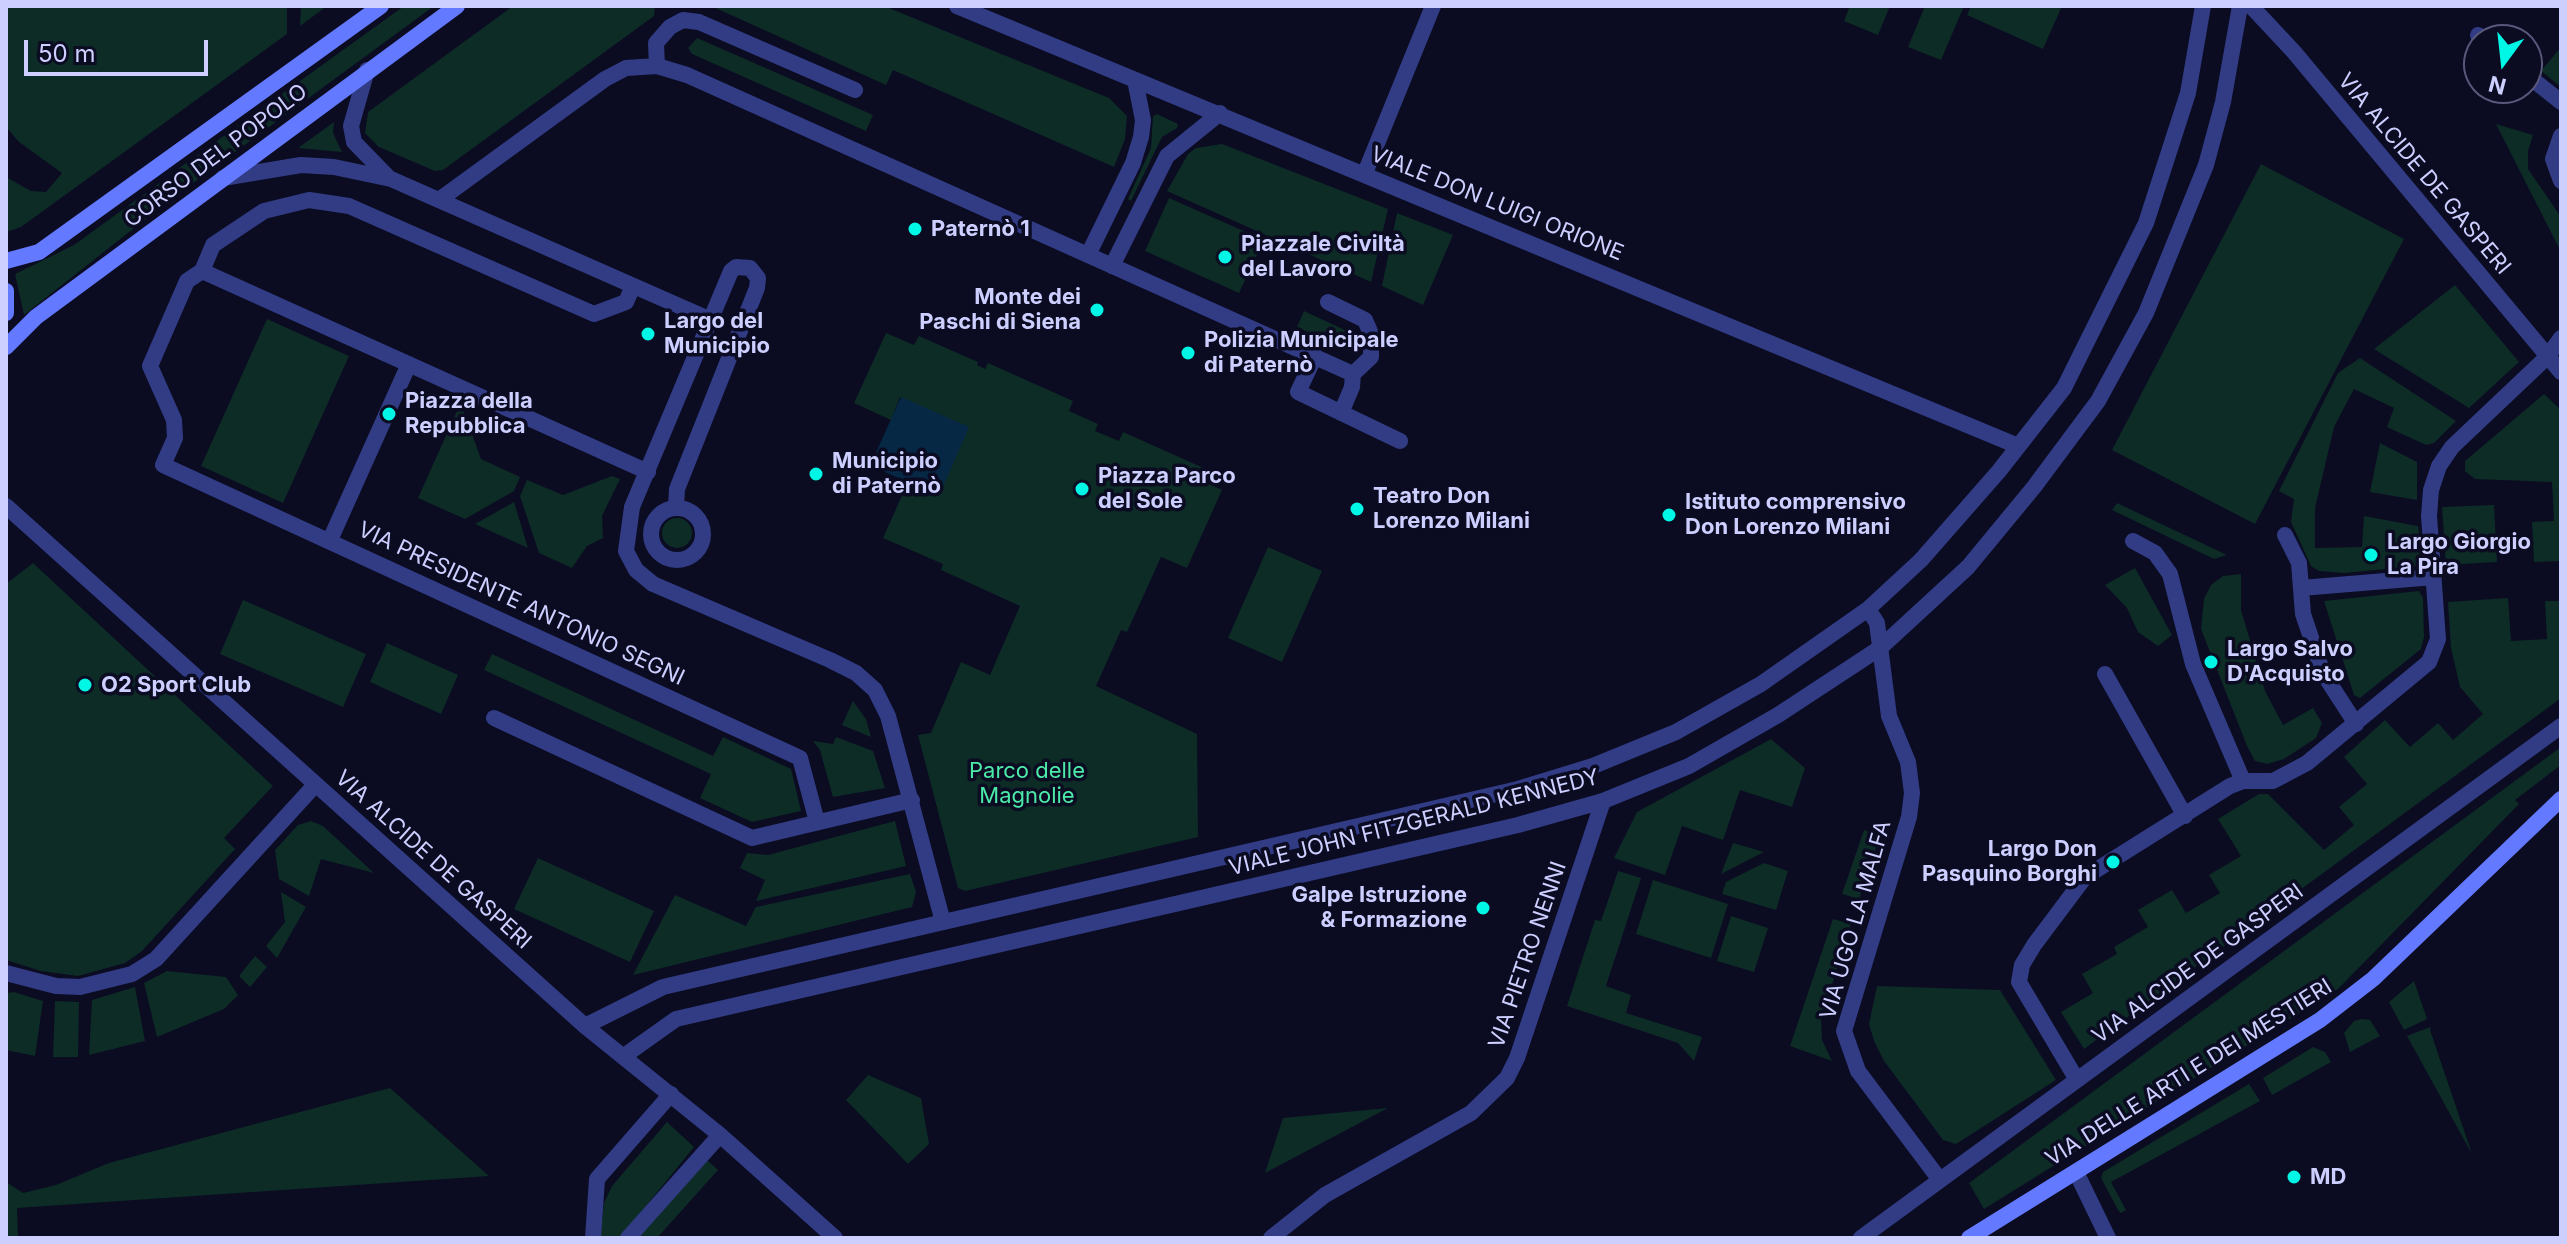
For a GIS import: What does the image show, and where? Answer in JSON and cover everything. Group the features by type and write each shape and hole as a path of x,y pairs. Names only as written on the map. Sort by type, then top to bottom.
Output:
{"street":[{"name":"CORSO DEL POPOLO","path":"6,261 39,252 381,6"},
{"name":"CORSO DEL POPOLO","path":"6,347 36,317 457,6"},
{"name":"VIALE DON LUIGI ORIONE","path":"957,6 2018,446"},
{"path":"1365,173 1433,6"},
{"name":"VIALE JOHN FITZGERALD KENNEDY","path":"585,1026 607,1012 663,987 1518,789 1593,766 1676,732 1872,616 2064,388 2146,223 2188,93 2203,6"},
{"name":"VIALE JOHN FITZGERALD KENNEDY","path":"624,1056 676,1019 1518,825 1603,801 1700,759 1778,715 1880,648 1968,567 2034,487 2098,401 2146,313 2206,165 2223,102 2240,6"},
{"name":"VIA ALCIDE DE GASPERI","path":"2251,6 2294,52 2561,372"},
{"path":"657,66 656,43 670,27 683,20 699,22 855,90"},
{"path":"439,200 605,79 626,68 657,66 687,75 1353,374"},
{"path":"367,70 351,126 354,142 391,179"},
{"path":"1088,255 1113,207 1141,137 1143,120 1135,80"},
{"path":"2543,88 2561,102"},
{"path":"1112,266 1167,156 1220,113"},
{"path":"2561,136 2553,159 2561,181"},
{"path":"223,178 301,165 334,167 391,179 711,320"},
{"path":"633,286 626,302 594,314 349,206 309,200 264,211 213,245 202,271 648,472"},
{"path":"1113,207 1135,218"},
{"path":"676,507 677,489 757,288 755,271 742,266 731,271 632,507 626,551 636,570 653,584 856,673 875,690 888,716 943,922"},
{"name":"VIA PRESIDENTE ANTONIO SEGNI","path":"202,271 187,281 150,366 174,420 175,438 163,465 800,758 817,822"},
{"path":"6,291 6,313"},
{"path":"1328,302 1365,320 1371,334 1371,357 1353,374 1352,387 1341,413"},
{"path":"2077,1080 2019,982 2022,965 2085,877 2243,781 2273,781 2307,763 2429,662 2436,650 2429,516 2431,490 2439,466 2452,447 2547,357 2561,338"},
{"path":"1315,356 1298,392 1400,441"},
{"path":"330,540 409,364"},
{"name":"VIA ALCIDE DE GASPERI","path":"7,506 585,1026 720,1135 835,1238"},
{"path":"2285,535 2299,563 2303,614 2323,673 2356,724"},
{"path":"2133,541 2155,553 2170,574 2193,664 2243,781"},
{"path":"2301,588 2434,577"},
{"path":"1872,616 1896,634"},
{"name":"VIA UGO LA MALFA","path":"1872,616 1880,648 1889,716 1908,762 1912,793 1909,817 1848,1007 1844,1031 1858,1071 1940,1180"},
{"path":"2105,674 2185,816"},
{"path":"494,718 752,838 912,800"},
{"name":"VIA ALCIDE DE GASPERI","path":"1861,1238 2561,726"},
{"path":"6,973 56,986 80,987 132,974 156,959 315,785"},
{"name":"VIA DELLE ARTI E DEI MESTIERI","path":"1969,1238 2331,1012 2373,979 2561,799"},
{"name":"VIA PIETRO NENNI","path":"1271,1238 1325,1195 1471,1113 1507,1078 1517,1058 1603,801"},
{"path":"593,1238 597,1179 671,1094"},
{"path":"628,1238 720,1135"},
{"path":"2076,1172 2108,1238"}],"green space":[{"path":"6,6 287,6 287,34 21,227 6,232 6,177 31,191 46,192 62,173 19,142 6,127"},
{"path":"301,6 327,6 300,26"},
{"path":"404,6 434,6 182,191 171,174"},
{"path":"513,6 655,6 654,16 443,170 435,171 379,147 365,133 368,112"},
{"path":"711,6 884,6 1109,98 1127,116 1125,139 1114,167 893,70 886,85"},
{"path":"1850,6 1890,6 1878,35 1844,21"},
{"path":"1925,6 1964,6 1941,60 1908,47"},
{"path":"1971,6 2062,6 2043,49 1967,15"},
{"path":"697,38 873,115 866,131 692,54 688,48"},
{"path":"2561,47 2561,87 2543,73"},
{"path":"1157,114 1178,124 1177,128 1162,137 1131,201 1128,199 1151,148 1153,116"},
{"path":"334,122 333,133 342,152 298,148"},
{"path":"2496,124 2533,135 2528,151 2528,169 2561,217 2561,252"},
{"path":"1222,144 1388,209 1371,282 1167,191 1188,154 1196,148"},
{"path":"2261,164 2404,239 2255,524 2112,450"},
{"path":"165,179 176,195 24,315 15,274 74,245"},
{"path":"1169,198 1264,240 1239,293 1145,251"},
{"path":"1397,213 1453,235 1423,305 1382,286"},
{"path":"2455,285 2519,362 2469,408 2374,349"},
{"path":"1304,311 1347,331 1349,343 1339,346 1297,327"},
{"path":"267,319 349,356 283,503 201,466"},
{"name":"Parco delle Magnolie","path":"886,333 914,345 919,336 978,362 977,365 985,369 988,363 1073,401 1069,411 1098,424 1095,431 1119,441 1123,432 1208,470 1203,481 1222,490 1187,568 1161,557 1127,632 1121,630 1096,686 1197,734 1198,837 965,891 958,888 918,735 931,733 961,662 990,675 1020,606 941,570 943,564 883,538 908,482 939,496 900,397 891,420 854,403"},
{"path":"2360,358 2456,421 2434,443 2426,445 2387,427 2394,408 2354,389 2334,427 2315,508 2315,548 2362,547 2364,516 2418,526 2422,556 2418,566 2344,573 2319,571 2311,566 2291,522 2294,499 2279,491 2338,373"},
{"path":"2544,394 2561,410 2561,561 2534,562 2532,522 2554,521 2552,482 2475,479 2465,471 2465,461"},
{"path":"458,409 464,412 481,459 520,477 514,491 465,519 418,498"},
{"path":"2380,443 2417,462 2417,500 2370,492"},
{"path":"612,476 620,479 602,516 603,538 587,546 572,568 539,553 520,496 527,480 563,495"},
{"path":"514,502 528,548 475,524"},
{"path":"2117,503 2227,555 2214,559 2112,510"},
{"path":"2494,505 2497,562 2446,565 2442,507"},
{"path":"677,518 688,522 692,533 688,544 677,548 666,544 662,533 666,522"},
{"path":"1268,547 1322,571 1282,662 1228,638"},
{"name":"O2 Sport Club","path":"33,563 273,786 224,838 235,849 142,951 125,963 78,976 41,971 6,960 6,584"},
{"path":"2135,568 2172,635 2158,646 2138,632 2127,608 2105,585"},
{"path":"2241,574 2241,610 2265,691 2283,725 2313,708 2322,723 2316,738 2284,759 2267,764 2255,761 2247,746 2201,629 2204,599 2211,585 2223,576"},
{"path":"2419,591 2423,598 2424,637 2421,649 2360,698 2354,695 2324,601"},
{"path":"2508,598 2511,641 2547,639 2545,601 2561,601 2561,698 2084,1049 2061,1012 2093,993 2082,974 2117,954 2114,947 2148,927 2138,910 2172,890 2186,913 2220,893 2209,875 2241,856 2218,819 2259,794 2268,794 2324,850 2354,825 2339,807 2367,784 2344,757 2385,720 2410,747 2438,723 2453,740 2483,714 2460,687 2451,648 2448,602"},
{"path":"243,600 366,654 343,707 220,654"},
{"path":"387,643 458,675 441,714 370,682"},
{"path":"492,654 713,756 723,737 791,769 801,811 752,822 700,798 711,774 484,670"},
{"path":"853,701 866,719 871,737 842,725"},
{"path":"836,737 873,751 885,788 833,797 820,750 813,741 833,744"},
{"path":"1771,739 1805,768 1792,807 1740,790 1723,840 1682,826 1665,875 1614,858 1637,812"},
{"path":"2561,747 2561,765 2515,800 2519,804 2338,989 1984,1209 1969,1183"},
{"path":"311,821 323,826 374,873 321,859 309,896 279,879 275,850 298,825"},
{"path":"895,821 906,866 756,901 765,880 740,868 747,853 768,855"},
{"path":"1864,830 1880,836 1859,899 1842,894"},
{"path":"1733,843 1764,852 1721,874"},
{"path":"538,858 654,911 630,962 514,909"},
{"path":"1764,863 1788,871 1776,910 1722,894 1726,882"},
{"path":"1618,871 1641,878 1606,986 1631,995 1626,1013 1702,1037 1694,1061 1678,1043 1567,1006 1595,920 1601,921"},
{"path":"910,874 916,892 912,907 633,975 675,895 746,926 756,907"},
{"path":"1653,880 1728,904 1711,958 1636,934"},
{"path":"281,892 306,907 277,958 266,946 285,922"},
{"path":"1731,916 1768,928 1754,972 1717,961"},
{"path":"1833,919 1851,924 1821,1020 1822,1040 1832,1061 1790,1046"},
{"path":"255,956 267,967 250,987 239,976"},
{"path":"167,971 226,977 238,995 224,1009 157,1037 144,983"},
{"path":"2414,981 2427,1019 2404,1030 2389,1002"},
{"path":"1877,986 2000,990 2056,1080 1956,1144 1943,1140 1884,1061 1874,1041 1869,1024"},
{"path":"135,987 145,1041 89,1055 92,1000"},
{"path":"14,992 43,1001 35,1056 6,1050 6,993"},
{"path":"55,1001 79,1002 78,1057 53,1057"},
{"path":"2370,1020 2380,1036 2350,1052 2344,1033 2354,1021"},
{"path":"2430,1027 2431,1033 2472,1154 2407,1036"},
{"path":"2313,1047 2325,1052 2331,1062 2272,1095 2263,1078"},
{"path":"868,1075 921,1098 929,1144 908,1164 846,1100"},
{"path":"2249,1084 2260,1101 2111,1182 2126,1210 2121,1213 2118,1210 2101,1178 2103,1172"},
{"path":"390,1088 489,1176 17,1208 18,1238 6,1238 6,1182 23,1193 56,1185 109,1163"},
{"path":"1388,1108 1265,1173 1283,1118"},
{"path":"667,1122 694,1147 620,1238 600,1238 604,1203 612,1186"},
{"path":"707,1160 718,1170 657,1238 638,1238"}],"water":[{"path":"901,397 969,427 939,496 878,469 881,460 874,457"}],"place":[{"name":"Paternò 1","path":"915,229"},
{"name":"Piazzale Civiltà del Lavoro","path":"1225,257"},
{"name":"Monte dei Paschi di Siena","path":"1097,310"},
{"name":"Largo del Municipio","path":"648,334"},
{"name":"Polizia Municipale di Paternò","path":"1188,353"},
{"name":"Piazza della Repubblica","path":"389,414"},
{"name":"Municipio di Paternò","path":"816,474"},
{"name":"Piazza Parco del Sole","path":"1082,489"},
{"name":"Teatro Don Lorenzo Milani","path":"1357,509"},
{"name":"Istituto comprensivo Don Lorenzo Milani","path":"1669,515"},
{"name":"Largo Giorgio La Pira","path":"2371,555"},
{"name":"Largo Salvo D'Acquisto","path":"2211,662"},
{"name":"O2 Sport Club","path":"85,685"},
{"name":"Largo Don Pasquino Borghi","path":"2113,862"},
{"name":"Galpe Istruzione & Formazione","path":"1483,908"},
{"name":"MD","path":"2294,1177"}]}
